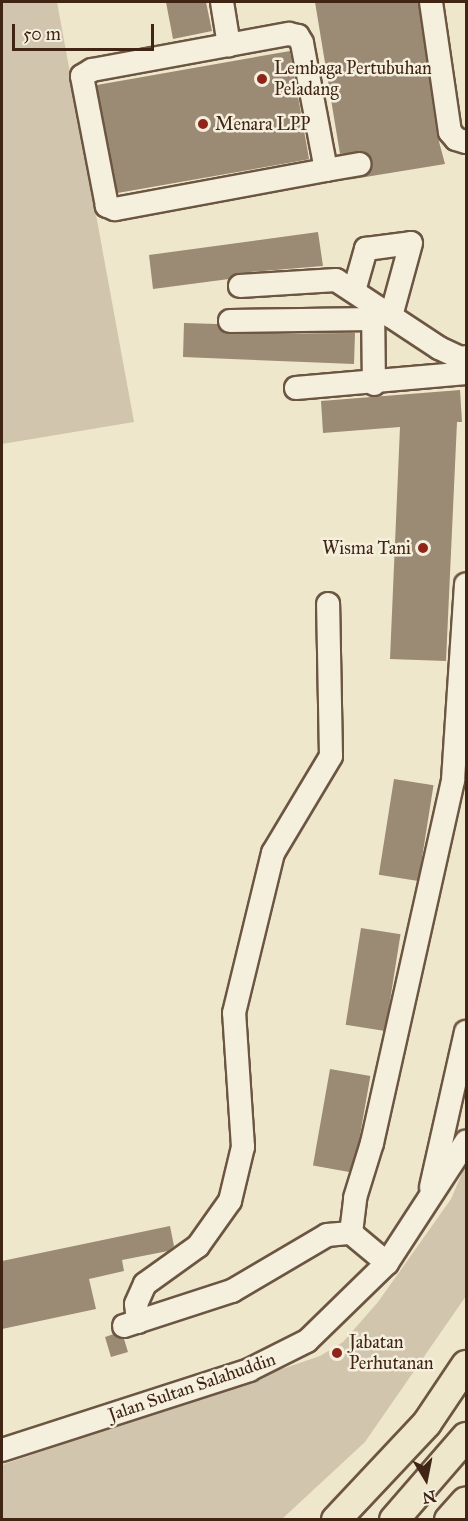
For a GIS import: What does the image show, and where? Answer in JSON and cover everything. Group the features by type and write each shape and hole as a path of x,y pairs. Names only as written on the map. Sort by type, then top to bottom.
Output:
{"main road":[{"path":"336,1520 427,1424 466,1365"},
{"path":"394,1520 466,1437"},
{"path":"449,1520 466,1501"}],"street":[{"path":"222,2 230,45"},
{"path":"432,2 450,132 456,139 466,142"},
{"path":"326,170 298,36 289,33 92,70 82,76 107,206 116,208 326,170 359,164"},
{"path":"354,291 366,249 411,243 379,313 374,384"},
{"path":"240,286 336,280 354,291 379,313 460,358 466,357"},
{"path":"230,321 379,313"},
{"path":"421,336 423,378"},
{"path":"296,388 374,384 466,373"},
{"path":"351,1233 355,1198 372,1143 453,780 466,584"},
{"path":"328,604 331,756 273,853 234,1013 243,1148 230,1201 198,1246 145,1284 136,1304 131,1324 232,1291 327,1235 351,1233 387,1263"},
{"name":"Jalan Sultan Salahuddin","path":"427,1203 466,1032"},
{"name":"Jalan Sultan Salahuddin","path":"2,1450 249,1370 289,1352 322,1330 387,1263 466,1142"}],"shaded area":[{"path":"2,2 57,2 134,422 2,444"},
{"path":"466,1164 466,1296 365,1442 282,1519 2,1519 2,1465 320,1356 343,1342 378,1302 451,1199"}],"building":[{"path":"166,2 206,2 212,31 173,39"},
{"path":"315,2 418,2 437,134 445,164 347,180 367,175 372,162 363,151 340,154"},
{"name":"Menara LPP","path":"290,51 309,159 116,193 97,85"},
{"path":"318,232 323,266 239,273 229,279 153,289 149,255"},
{"path":"184,323 217,324 230,334 355,333 354,364 183,357"},
{"name":"Wisma Tani","path":"460,390 462,422 457,422 446,661 390,659 400,427 323,433 321,401"},
{"path":"394,779 434,785 418,881 379,875"},
{"path":"361,928 401,934 385,1031 346,1025"},
{"path":"330,1069 370,1076 353,1173 313,1166"},
{"path":"170,1226 174,1246 168,1251 122,1260 124,1271 89,1279 96,1309 2,1329 2,1261"},
{"path":"114,1334 124,1339 128,1352 111,1357 105,1337"}],"place":[{"name":"Lembaga Pertubuhan Peladang","path":"262,79"},
{"name":"Menara LPP","path":"203,124"},
{"name":"Wisma Tani","path":"423,548"},
{"name":"Jabatan Perhutanan","path":"337,1353"}]}
